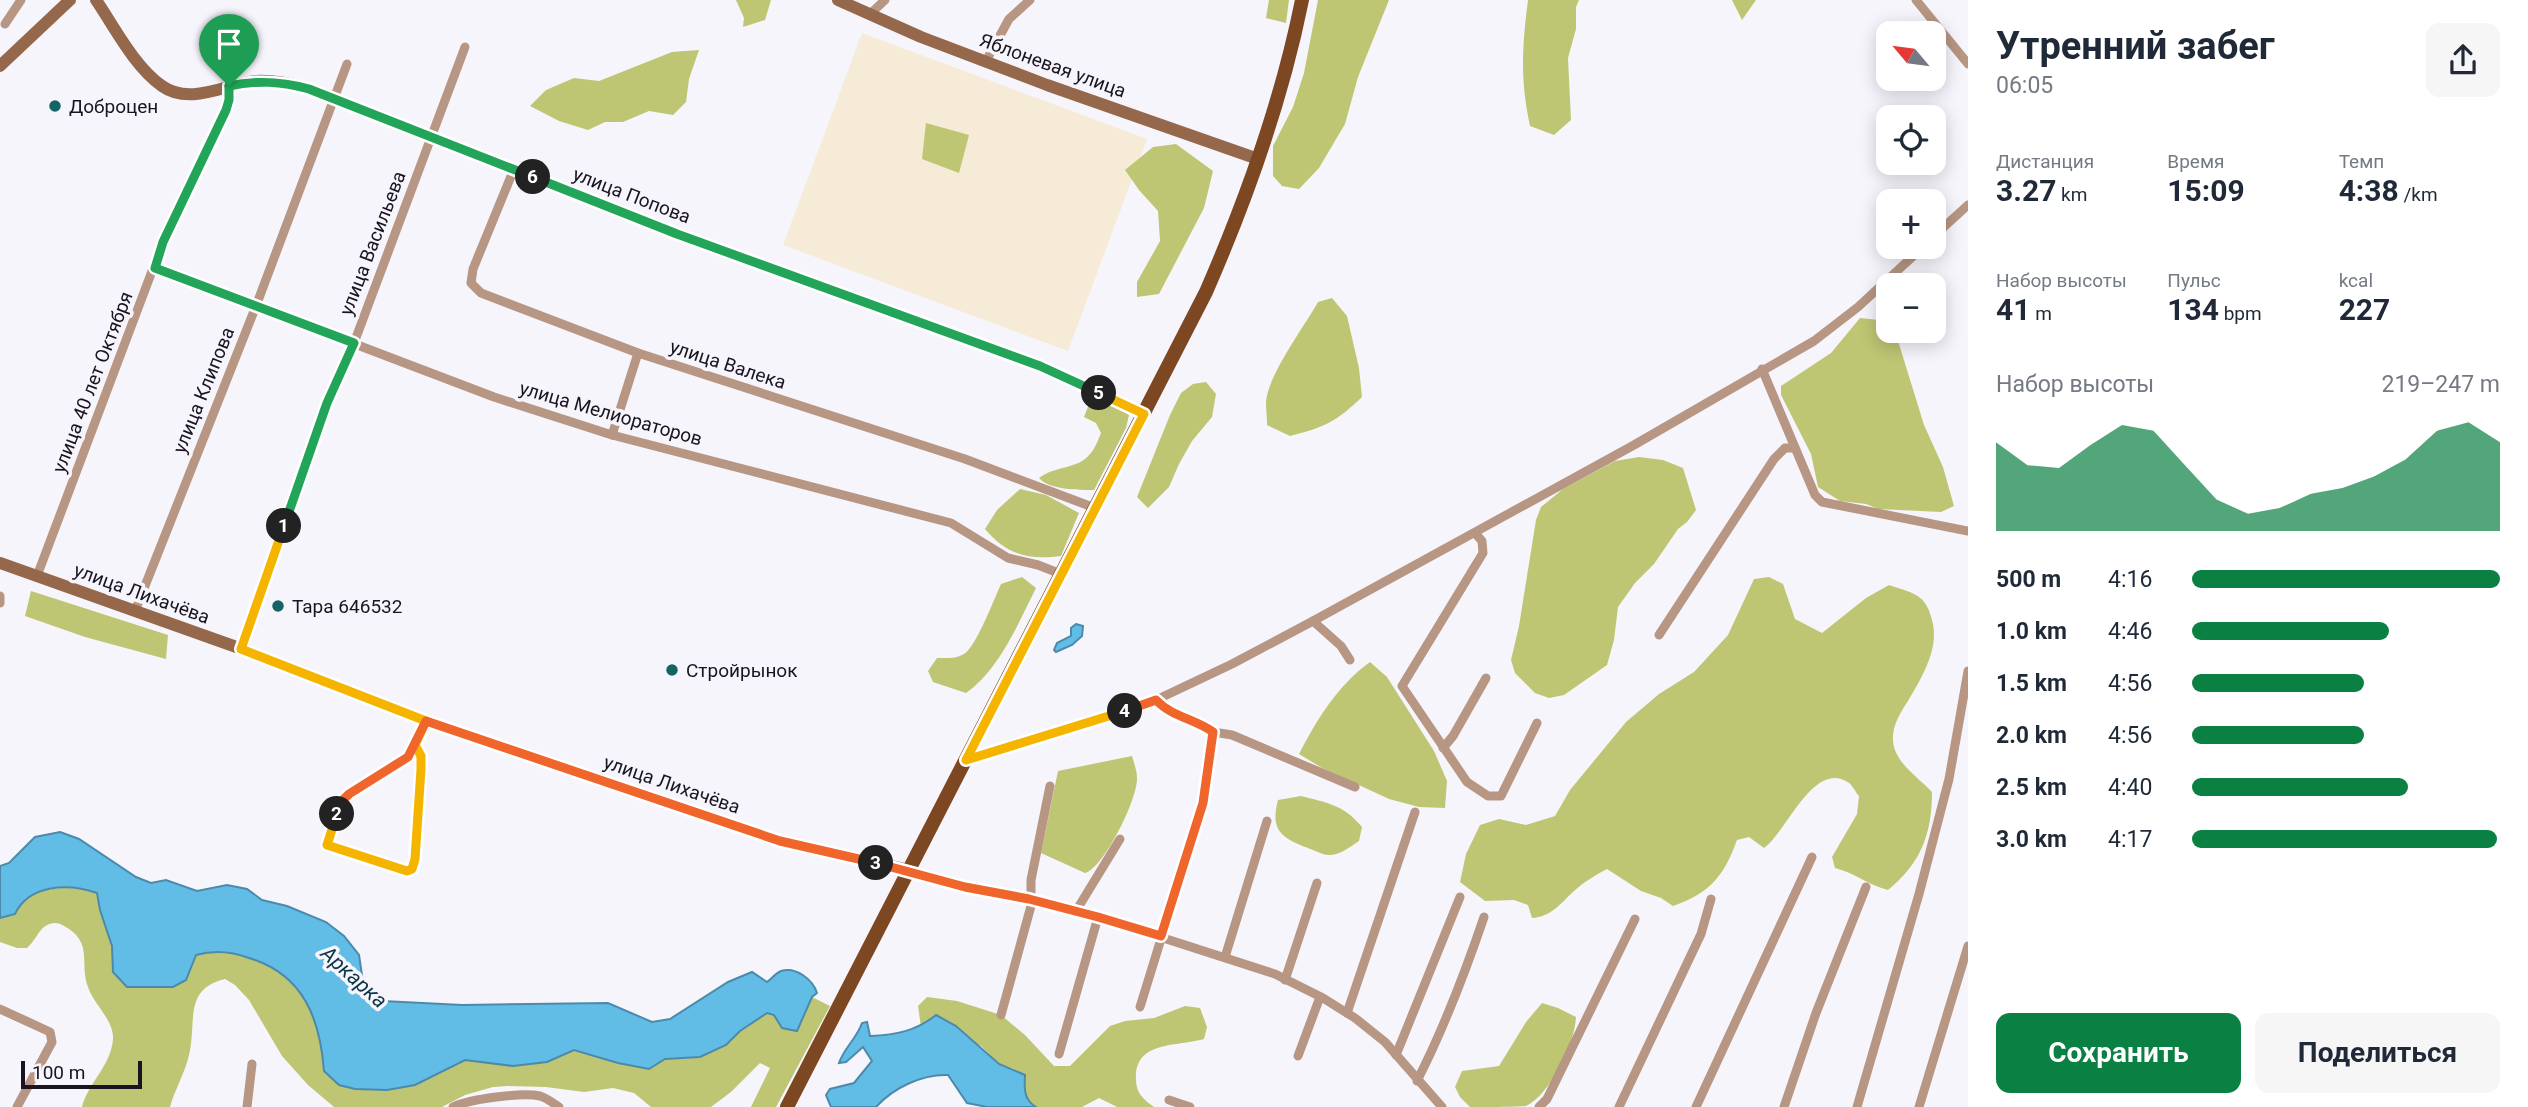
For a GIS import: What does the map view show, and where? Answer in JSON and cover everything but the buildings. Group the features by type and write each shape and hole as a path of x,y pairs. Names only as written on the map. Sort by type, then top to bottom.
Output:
{"main road":[{"path":"787,1107 1206,292 1258,159 1289,59 1302,0"}],"street":[{"path":"5,24 21,0"},
{"path":"0,66 71,0"},
{"name":"улица Попова","path":"96,0 137,60 163,87 185,94 260,81 290,84 677,234 1040,366 1144,414"},
{"name":"Яблоневая улица","path":"838,0 869,15 1047,85 1258,159"},
{"path":"869,15 885,0"},
{"path":"986,61 1009,19 1030,0"},
{"path":"1916,0 1968,64"},
{"path":"0,57 21,47"},
{"name":"улица Васильева","path":"241,649 327,403 354,343 465,47"},
{"name":"улица Клипова","path":"135,611 256,306 347,64"},
{"name":"улица 40 лет Октября","path":"37,576 163,242 226,110 229,86"},
{"name":"улица Валека","path":"514,169 473,269 471,284 481,293 638,353 965,459 1095,508"},
{"path":"1946,225 1968,205"},
{"path":"966,760 1156,700 1313,621 1634,445 1814,341 1910,259"},
{"name":"улица Мелиораторов","path":"155,268 494,397 612,435 951,523 1008,558 1061,574"},
{"path":"612,435 638,353"},
{"path":"1762,369 1815,495 1822,502 1968,531"},
{"path":"1659,635 1774,459 1785,447 1796,448"},
{"path":"1475,533 1482,541 1483,553 1402,686 1467,782 1488,796 1502,796 1537,723"},
{"name":"улица Лихачёва","path":"0,563 241,649 426,721 780,841 909,870"},
{"path":"0,596 0,603"},
{"path":"1313,621 1341,646 1350,660"},
{"path":"1857,1107 1919,894 1949,779 1968,671"},
{"path":"1443,748 1453,736 1486,678"},
{"path":"1156,700 1165,709 1213,732 1232,735 1355,787"},
{"path":"415,745 421,756 421,769 412,869 407,871 327,845 341,802 349,794 408,757 426,721"},
{"path":"1140,1007 1203,803 1213,732"},
{"path":"1001,1015 1031,906 1029,899 1038,838 1050,786"},
{"path":"1347,1013 1415,812"},
{"path":"1225,957 1267,821"},
{"path":"1076,911 1120,838"},
{"path":"1696,1107 1812,856"},
{"path":"909,870 965,887 1029,899 1098,917 1285,979 1347,1013 1385,1042 1439,1105"},
{"path":"1285,979 1317,883"},
{"path":"1784,1107 1816,1013 1866,887"},
{"path":"1396,1055 1460,897"},
{"path":"1619,1107 1701,934 1712,899"},
{"path":"1059,1054 1098,917"},
{"path":"1417,1080 1433,1049 1484,917"},
{"path":"1539,1107 1547,1099 1635,919"},
{"path":"1919,1107 1968,946"},
{"path":"1298,1056 1320,997"},
{"path":"0,1009 52,1035 52,1042 17,1107"},
{"path":"247,1107 252,1064"},
{"path":"453,1107 477,1099 539,1096 559,1107"},
{"path":"1169,1100 1190,1107"}],"shaded area":[{"path":"862,33 1147,139 1068,351 783,245"}],"green space":[{"path":"736,0 771,0 765,20 743,27 744,18"},
{"path":"1269,0 1289,0 1286,23 1266,18"},
{"path":"1318,0 1389,0 1358,77 1345,124 1319,168 1299,189 1282,186 1273,176 1273,146 1293,107 1304,73"},
{"path":"1528,0 1579,0 1576,7 1576,29 1568,58 1571,120 1554,135 1530,126 1523,63"},
{"path":"1732,0 1756,0 1742,20"},
{"path":"699,50 689,79 686,102 673,115 649,111 623,122 605,122 588,130 559,121 530,106 546,90 574,78 599,81 672,52"},
{"path":"926,123 969,135 959,173 922,159"},
{"path":"1176,144 1213,171 1204,208 1159,294 1137,297 1137,282 1160,241 1158,211 1125,170 1153,147"},
{"path":"1332,298 1347,316 1359,368 1362,397 1329,422 1290,436 1267,425 1268,391 1280,365 1318,302"},
{"path":"1860,318 1876,320 1876,343 1899,343 1924,425 1943,467 1954,506 1941,512 1878,509 1866,504 1840,501 1818,487 1811,454 1781,395 1781,386 1831,353"},
{"path":"1206,382 1216,394 1212,417 1192,441 1169,487 1148,508 1137,497 1170,415 1181,393 1193,384"},
{"path":"1091,399 1110,404 1129,415 1126,428 1094,490 1064,489 1044,482 1039,478 1080,462 1095,447 1101,433 1096,423 1084,417"},
{"path":"1639,457 1663,460 1683,468 1696,510 1678,529 1654,564 1635,583 1618,607 1614,640 1607,665 1564,695 1549,698 1535,693 1515,673 1511,660 1536,520 1541,507 1563,489 1615,461"},
{"path":"1020,489 1046,495 1079,513 1061,556 1019,554 1002,545 985,529 997,510"},
{"path":"1022,577 1036,588 1007,645 988,672 966,693 933,682 928,671 937,658 957,657 969,650 1001,584"},
{"path":"1769,577 1783,584 1795,619 1822,633 1866,598 1889,585 1917,596 1929,611 1934,631 1932,652 1897,720 1893,741 1902,763 1932,792 1930,821 1922,847 1899,880 1888,890 1835,868 1832,857 1857,814 1859,796 1849,783 1836,778 1824,780 1813,789 1764,848 1749,837 1737,840 1727,864 1714,882 1697,895 1673,906 1661,898 1641,891 1607,869 1582,885 1550,912 1532,918 1528,905 1514,900 1485,901 1460,882 1466,854 1480,825 1499,819 1526,825 1555,816 1570,790 1626,722 1659,694 1694,672 1728,635 1754,579"},
{"path":"31,591 168,635 166,659 85,637 25,616"},
{"path":"1370,662 1387,677 1434,751 1447,781 1445,808 1419,807 1389,799 1322,768 1299,754 1329,703 1358,671"},
{"path":"1132,756 1137,778 1132,801 1119,831 1093,868 1085,873 1041,853 1058,771"},
{"path":"1301,796 1335,806 1349,814 1362,827 1359,841 1341,852 1329,855 1285,836 1277,826 1278,800"},
{"path":"80,887 97,894 112,946 113,972 127,987 173,987 186,980 196,955 210,953 244,956 268,965 283,975 296,987 313,1016 324,1071 415,1085 465,1060 513,1066 547,1062 574,1050 649,1069 665,1059 700,1057 726,1045 740,1031 767,1013 774,1014 779,1020 801,1024 812,997 830,1006 776,1107 751,1107 770,1068 760,1063 731,1092 711,1107 651,1107 634,1093 613,1088 584,1092 508,1086 465,1095 442,1107 334,1107 308,1085 282,1056 249,1000 225,979 203,990 197,999 189,1055 170,1107 82,1107 108,1058 113,1039 110,1025 88,987 84,954 79,939 64,926 54,923 44,927 27,948 17,948 0,942 0,918 15,914 20,905 34,894 51,889"},
{"path":"927,997 957,1001 1001,1015 1025,1035 1054,1066 1070,1066 1110,1026 1125,1021 1154,1018 1185,1006 1200,1008 1207,1027 1204,1039 1159,1048 1142,1058 1137,1067 1136,1085 1141,1096 1154,1107 1117,1107 1099,1098 1082,1107 1036,1107 1030,1103 1014,1069 999,1064 981,1046 921,1027 918,1006"},
{"path":"1542,1003 1576,1017 1566,1054 1552,1080 1535,1100 1526,1106 1470,1107 1455,1087 1462,1071 1499,1066 1526,1022"}],"water":[{"path":"1076,624 1083,626 1082,636 1072,645 1056,652 1054,650 1057,643 1071,636 1071,628"},
{"name":"Аркарка","path":"60,832 79,839 136,877 151,883 166,880 197,891 227,885 247,889 262,900 287,906 326,922 344,936 359,955 363,982 383,1001 462,1005 608,1003 652,1022 670,1019 728,982 752,972 767,982 781,971 792,970 808,979 817,993 812,997 797,1031 782,1028 774,1015 767,1013 740,1031 726,1045 700,1057 665,1059 649,1069 574,1050 547,1062 513,1066 465,1060 415,1085 387,1090 355,1089 339,1085 324,1071 313,1016 295,987 268,965 230,953 203,953 196,955 186,980 173,987 127,987 113,972 112,946 97,893 74,888 51,888 30,897 21,904 15,914 0,918 0,866 9,863 35,837"},
{"path":"936,1015 956,1026 999,1064 1025,1075 1026,1094 1036,1107 987,1107 967,1103 948,1075 938,1075 909,1083 876,1107 831,1107 826,1095 830,1089 854,1083 872,1061 863,1047 846,1062 839,1063 862,1023 867,1022 870,1036 888,1035 913,1028"}],"place":[{"name":"Доброцен","path":"55,106"},
{"name":"Тара 646532","path":"278,606"},
{"name":"Стройрынок","path":"672,670"}],"route":[{"path":"229,86 226,110 163,242 155,268 354,343 327,403 241,649 426,721 415,745 421,756 421,769 412,869 407,871 332,849 327,845 341,802 349,794 408,757 426,721 780,841 909,870 965,887 1029,899 1161,936 1203,803 1213,732 1165,709 1156,700 1103,719 966,760 1144,414 1040,366 677,234 309,89 271,81 229,86"}]}
